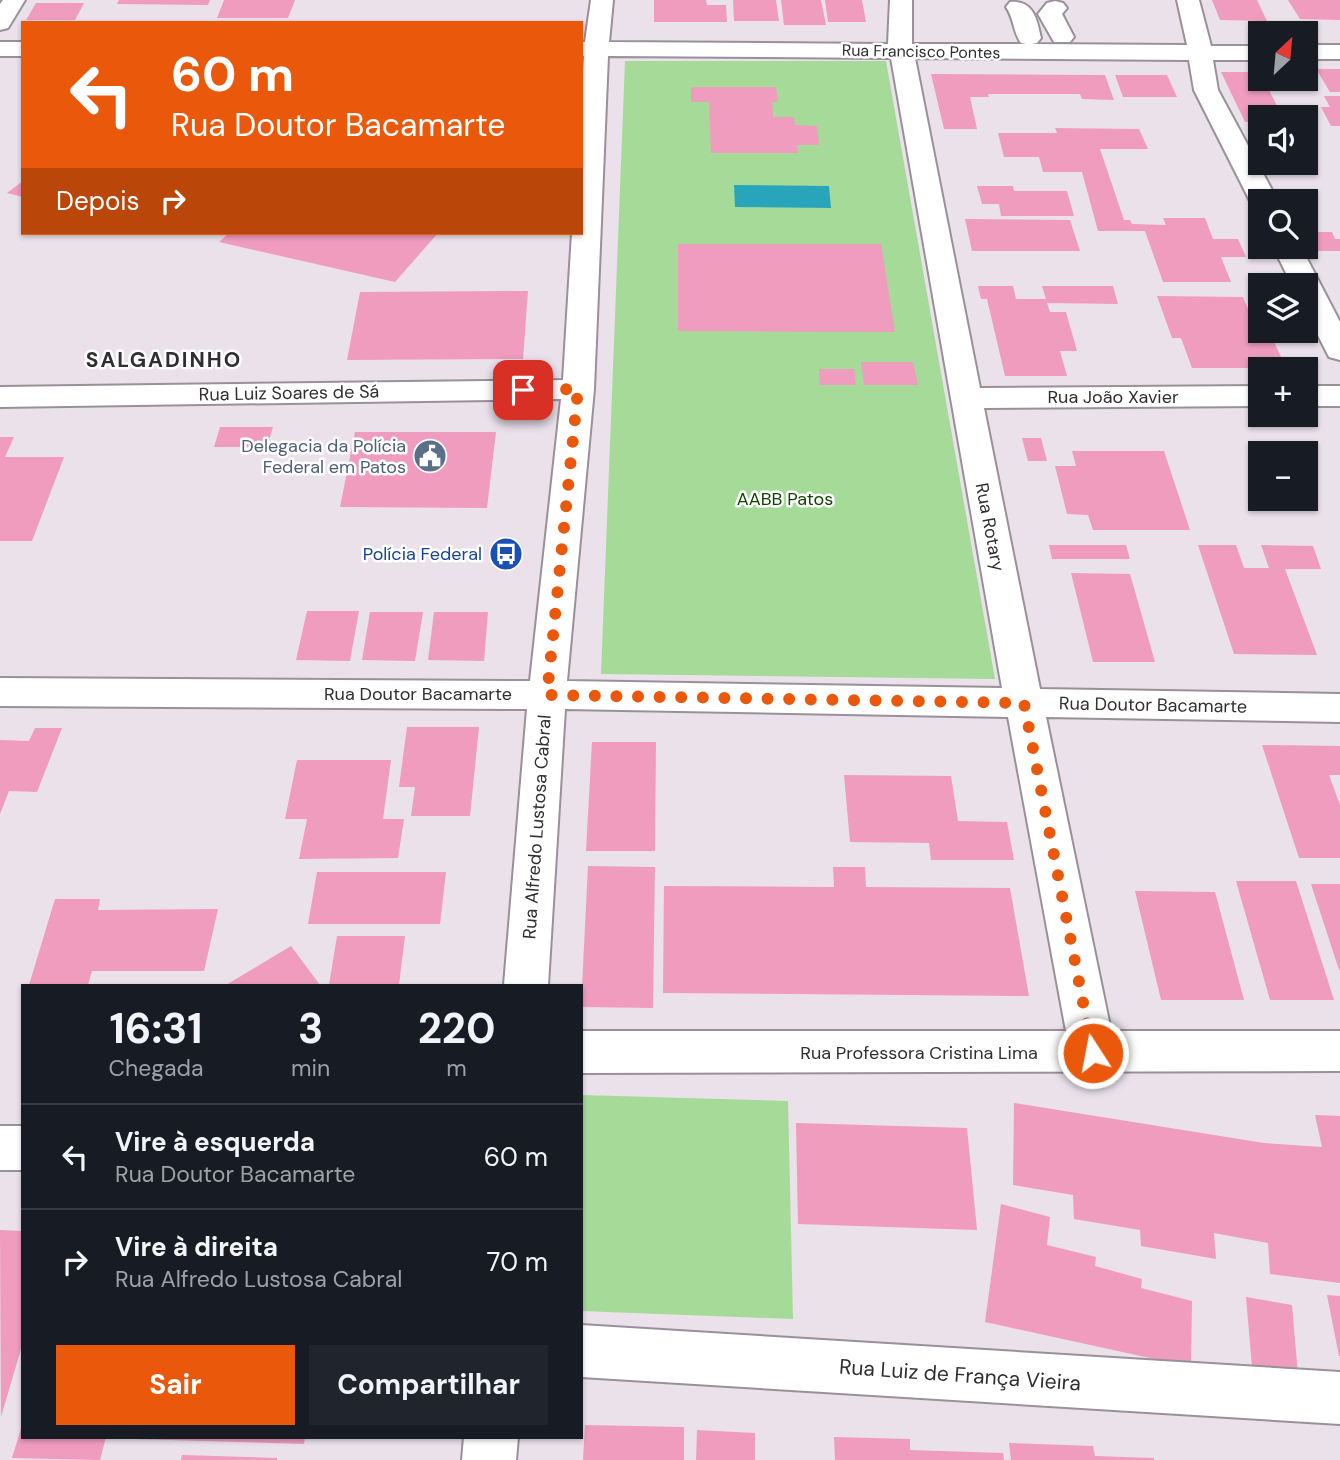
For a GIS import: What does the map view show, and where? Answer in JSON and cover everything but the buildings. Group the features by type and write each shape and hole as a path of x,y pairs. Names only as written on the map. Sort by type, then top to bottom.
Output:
{"street":[{"path":"0,23 14,0"},
{"name":"Rua Alfredo Lustosa Cabral","path":"583,231 589,42 603,0"},
{"name":"Rua Rotary","path":"901,0 901,45 965,397 1093,1053"},
{"path":"1188,0 1206,90 1258,189"},
{"path":"1018,7 1024,14 1029,38"},
{"path":"1055,8 1050,15 1062,37"},
{"path":"0,33 21,33"},
{"name":"Rua Francisco Pontes","path":"901,45 1062,37 1248,52"},
{"path":"1318,38 1340,38"},
{"name":"Rua Francisco Pontes","path":"589,42 1199,46 1248,40"},
{"path":"0,49 21,49"},
{"path":"1318,52 1340,52"},
{"name":"Rua Alfredo Lustosa Cabral","path":"526,984 547,695 578,389 583,235"},
{"path":"1293,259 1340,351"},
{"name":"Rua Luiz Soares de Sá","path":"0,397 578,389"},
{"name":"Rua João Xavier","path":"965,397 1248,396"},
{"path":"1318,396 1340,396"},
{"name":"Rua Doutor Bacamarte","path":"0,692 547,695 1340,708"},
{"name":"Rua Professora Cristina Lima","path":"583,1052 1340,1051"},
{"path":"0,1148 21,1148"},
{"name":"Rua Luiz de França Vieira","path":"583,1351 1340,1398"},
{"path":"489,1460 491,1439"}],"green space":[{"name":"AABB Patos","path":"625,61 886,61 995,679 601,674"},
{"path":"583,1095 788,1101 793,1319 583,1311"}],"water":[{"path":"734,185 829,186 831,208 735,207"}],"place":[{"name":"Delegacia da Polícia Federal em Patos","path":"430,456"},
{"name":"Polícia Federal","path":"506,554"}],"district":[{"name":"SALGADINHO","path":"164,360"}],"route":[{"path":"523,390 578,389 547,695 1024,703 1093,1053"}]}
